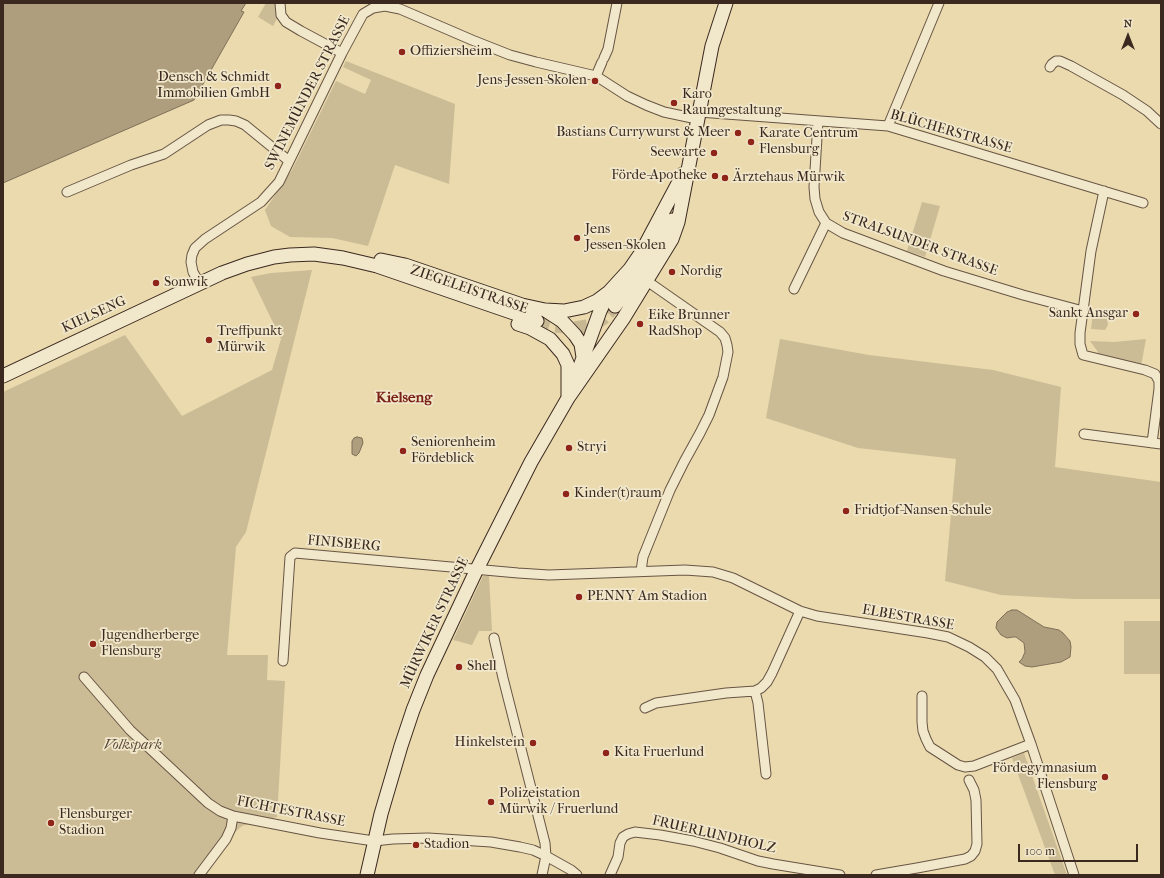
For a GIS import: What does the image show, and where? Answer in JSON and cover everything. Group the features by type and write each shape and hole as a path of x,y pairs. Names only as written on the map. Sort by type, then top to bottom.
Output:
{"street":[{"path":"280,3 281,15 286,22 342,53"},
{"path":"596,76 608,49 617,3"},
{"name":"MÜRWIKER STRASSE","path":"367,875 374,841 401,746 413,710 427,674 477,569 527,469 575,386 623,319 672,238 678,222 712,46 726,3"},
{"path":"888,126 939,3"},
{"name":"SWINEMÜNDER STRASSE","path":"199,283 193,272 191,262 195,248 205,239 261,202 279,182 342,53 363,14 373,8 400,6 472,40 510,55 596,76 627,96 664,112 698,115"},
{"path":"1050,67 1056,61 1060,61 1071,66 1123,96 1147,112 1161,124"},
{"name":"BLÜCHERSTRASSE","path":"698,115 888,126 1143,203"},
{"path":"67,192 131,165 164,154 208,126 221,120 229,120 245,126 289,161"},
{"name":"STRALSUNDER STRASSE","path":"818,121 814,199 819,212 826,223 843,233 944,271 1023,295 1083,311"},
{"name":"MÜRWIKER STRASSE","path":"568,398 600,311 609,292 630,269 641,253 689,163"},
{"path":"1084,434 1156,444 1159,389 1158,374 1083,355 1080,344 1090,251 1104,191"},
{"path":"615,306 642,270 681,207"},
{"path":"794,289 826,223"},
{"name":"ZIEGELEISTRASSE","path":"314,254 343,258 377,266 537,321"},
{"name":"ZIEGELEISTRASSE","path":"314,254 530,328 550,339 563,354 568,364 568,398"},
{"name":"ZIEGELEISTRASSE","path":"199,283 247,264 290,255 342,254 405,265 522,305 545,310 564,311 584,307 597,301 609,292"},
{"path":"641,571 643,558 670,490 709,415 723,376 728,352 725,338 720,332 647,281"},
{"name":"KIELSENG","path":"3,376 199,283"},
{"name":"ZIEGELEISTRASSE","path":"545,310 562,321 581,344 584,364 575,386"},
{"name":"FINISBERG","path":"283,661 290,557 294,553 549,575 641,571"},
{"name":"ELBESTRASSE","path":"641,571 685,570 713,572 733,578 800,611 824,617 948,637 969,647 984,657 997,669 1015,700 1074,875"},
{"path":"645,708 656,704 726,693 755,691 761,688 767,682 772,673 800,611"},
{"path":"494,638 510,708 545,844 546,856 542,875"},
{"name":"FICHTESTRASSE","path":"84,678 130,730 208,804 220,811 233,816 320,833 374,841 428,838 491,842 520,847 533,850 546,856 577,875"},
{"path":"755,691 758,703 766,774"},
{"path":"922,696 923,731 930,747 958,765 964,767 974,766 1031,744"},
{"path":"876,875 965,859 971,856 975,851 977,844 976,800 974,790 969,780"},
{"path":"199,875 226,839 231,828 233,816"},
{"name":"FRUERLUNDHOLZ","path":"610,875 618,857 620,843 623,837 635,832 693,841 720,848 758,861 840,875"}],"green space":[{"path":"266,3 275,3 278,17 273,26 258,17"},
{"path":"346,61 455,104 449,184 395,165 368,246 332,238 290,237 271,226 265,210 292,170 336,81 365,94 371,80 343,67"},
{"path":"922,202 940,206 925,257 907,251"},
{"name":"Volkspark","path":"312,270 246,532 236,547 227,655 268,655 267,680 285,681 277,817 242,826 226,840 199,875 3,875 3,392 125,335 182,416 272,370 281,339 251,277 271,273"},
{"path":"1093,313 1106,314 1108,325 1105,330 1091,329"},
{"path":"780,339 869,355 993,370 1061,387 1055,467 1161,482 1161,599 1075,599 1001,595 945,581 956,459 858,448 766,418"},
{"path":"1146,339 1141,366 1097,356 1098,352 1090,341 1114,342"},
{"path":"483,576 489,576 492,631 479,631 472,645 453,640"},
{"path":"1124,621 1161,621 1161,674 1124,674"},
{"path":"1024,753 1067,875 1055,875 1012,758"}],"shaded area":[{"path":"3,3 246,3 241,11 244,12 194,100 3,183"},
{"path":"357,437 362,438 363,443 359,453 356,456 352,454 352,441"},
{"path":"1017,610 1044,627 1059,630 1063,633 1070,641 1070,657 1061,662 1032,667 1025,666 1019,662 1025,652 1024,643 1016,637 1007,638 1001,635 996,628 997,622 1007,612"}],"tunnel":[{"path":"537,321 555,326 575,328 587,326 604,318 615,306"}],"place":[{"name":"Offiziersheim","path":"402,52"},
{"name":"Jens-Jessen-Skolen","path":"595,81"},
{"name":"Densch & Schmidt Immobilien GmbH","path":"278,86"},
{"name":"Karo Raumgestaltung","path":"674,103"},
{"name":"Bastians Currywurst & Meer","path":"738,133"},
{"name":"Karate Centrum Flensburg","path":"751,142"},
{"name":"Seewarte","path":"714,153"},
{"name":"Förde-Apotheke","path":"715,176"},
{"name":"Ärztehaus Mürwik","path":"725,178"},
{"name":"Jens Jessen-Skolen","path":"577,238"},
{"name":"Nordig","path":"672,272"},
{"name":"Sonwik","path":"156,283"},
{"name":"Sankt Ansgar","path":"1136,314"},
{"name":"Eike Brunner RadShop","path":"640,324"},
{"name":"Treffpunkt Mürwik","path":"209,340"},
{"name":"Stryi","path":"569,448"},
{"name":"Seniorenheim Fördeblick","path":"403,451"},
{"name":"Kinder(t)raum","path":"566,494"},
{"name":"Fridtjof-Nansen-Schule","path":"846,511"},
{"name":"PENNY Am Stadion","path":"579,597"},
{"name":"Jugendherberge Flensburg","path":"93,644"},
{"name":"Shell","path":"459,667"},
{"name":"Hinkelstein","path":"533,743"},
{"name":"Kita Fruerlund","path":"606,753"},
{"name":"Fördegymnasium Flensburg","path":"1105,777"},
{"name":"Polizeistation Mürwik / Fruerlund","path":"491,802"},
{"name":"Flensburger Stadion","path":"51,823"},
{"name":"Stadion","path":"416,845"}],"district":[{"name":"Kielseng","path":"404,398"}]}
